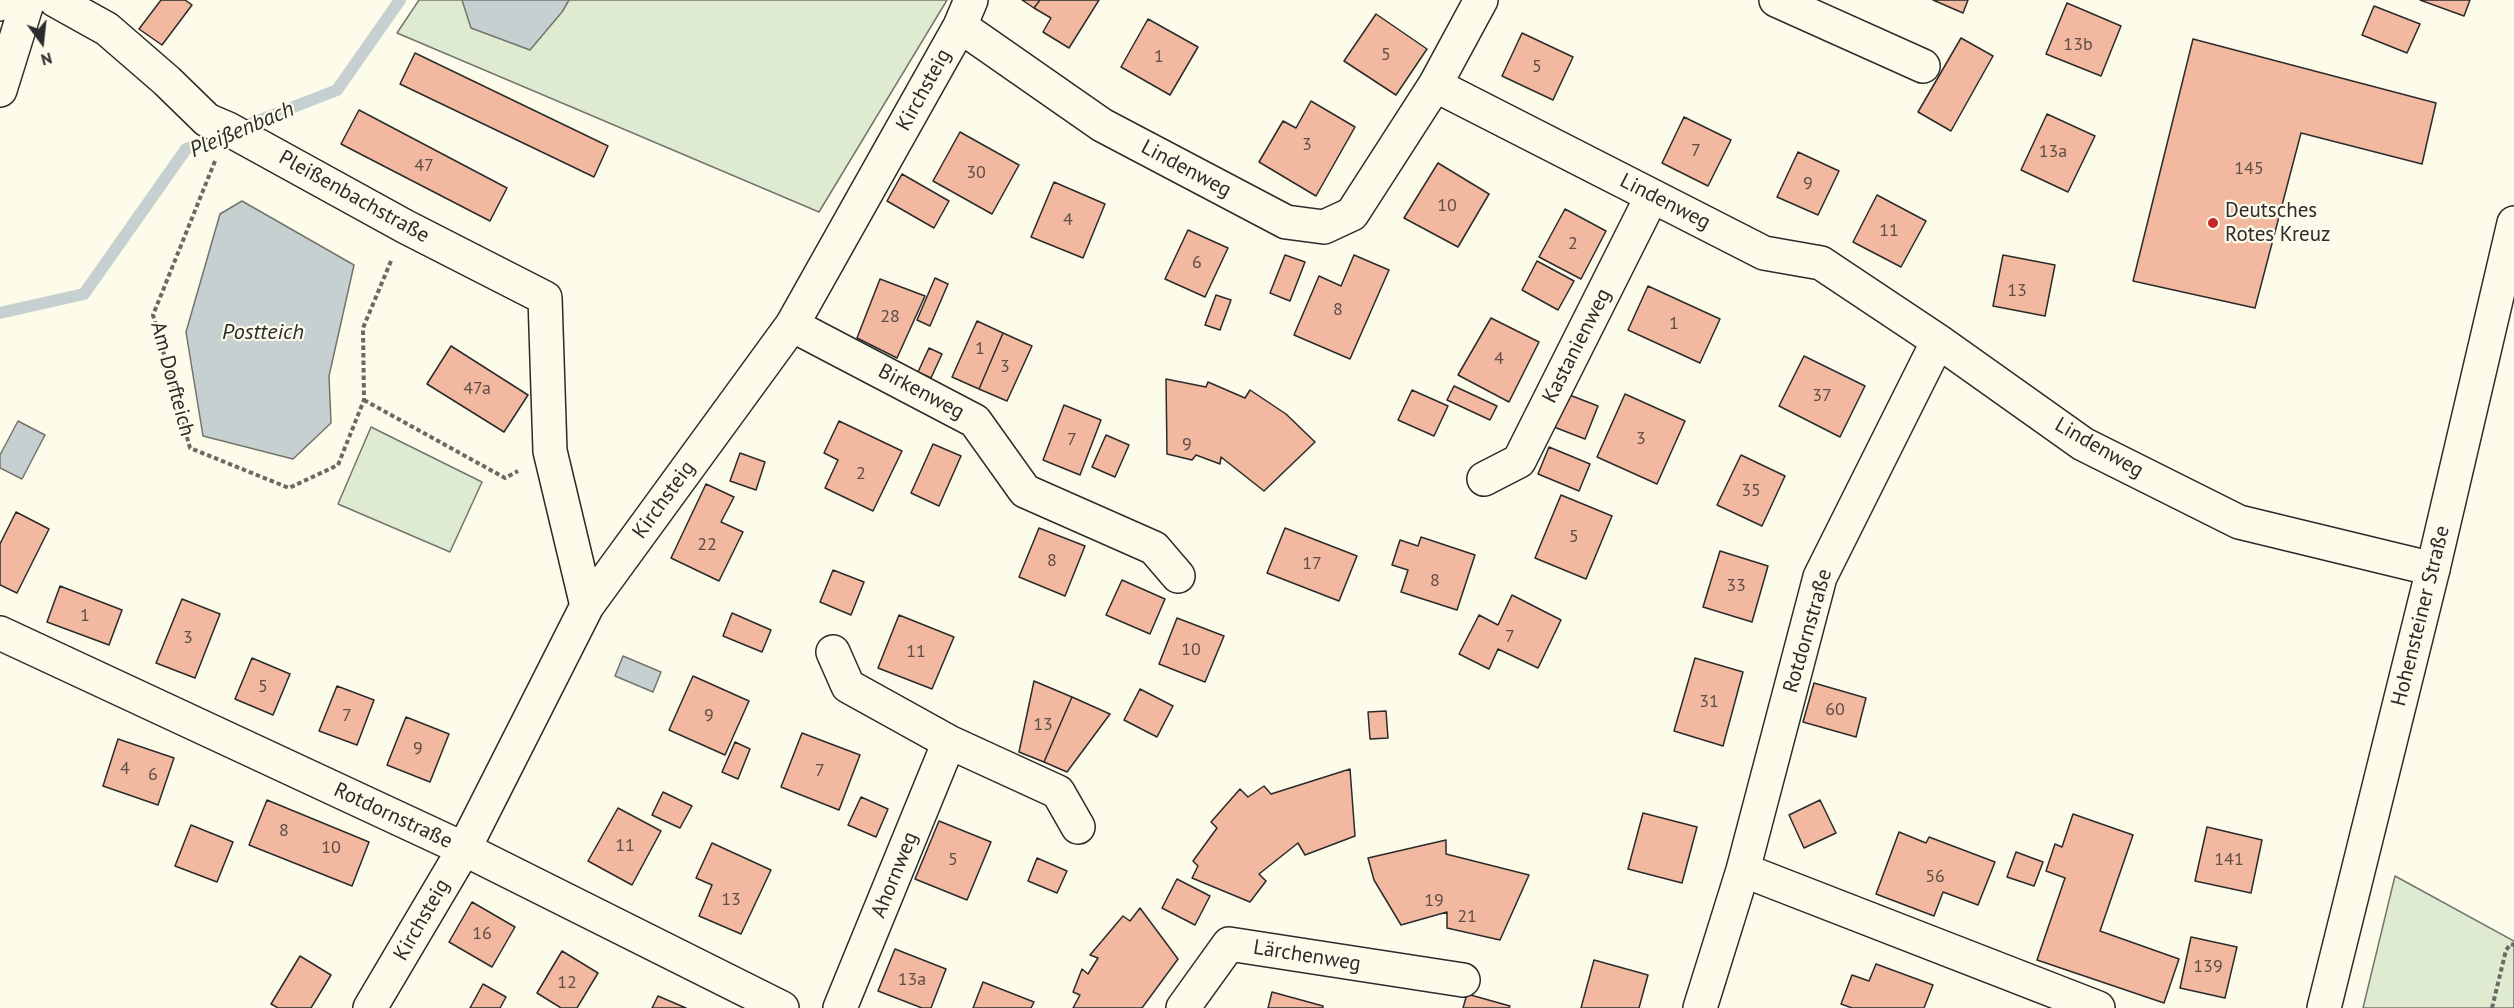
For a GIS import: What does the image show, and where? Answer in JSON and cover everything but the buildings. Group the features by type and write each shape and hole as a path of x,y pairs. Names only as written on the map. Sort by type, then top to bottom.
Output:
{"street":[{"path":"0,4 7,0"},
{"path":"0,90 28,0"},
{"name":"Pleißenbachstraße","path":"56,0 107,29 217,124 406,227 545,298 550,452"},
{"path":"1435,85 1482,0"},
{"path":"1776,0 1923,66"},
{"name":"Lindenweg","path":"966,13 1102,125 1286,222 1305,225 1324,227 1352,214 1435,85 1764,253 1821,263 1938,341 2083,444 2239,522 2433,569"},
{"name":"Kirchsteig","path":"370,1008 464,849 587,606 792,325 966,13"},
{"name":"Kastanienweg","path":"1484,479 1519,461 1652,196"},
{"name":"Hohensteiner Straße","path":"2324,1008 2433,569 2514,223"},
{"name":"Birkenweg","path":"792,325 975,421 1025,491 1154,548 1178,576"},
{"name":"Rotdornstraße","path":"1701,1008 1743,870 1820,577 1938,341"},
{"path":"550,452 587,606"},
{"name":"Rotdornstraße","path":"0,633 464,849 782,1008"},
{"path":"833,652 848,686 949,742 1058,792 1078,827"},
{"name":"Ahornweg","path":"840,1008 949,742"},
{"path":"1743,870 2098,1008"},
{"name":"Lärchenweg","path":"1183,1008 1228,944 1463,980"}],"path":[{"name":"Am Dorfteich","path":"214,163 153,315 190,448 289,488 338,465 364,400 363,328 406,227"},
{"path":"364,400 505,478 550,452"},
{"path":"2492,1008 2506,950 2511,944 2514,945"}],"green space":[{"path":"419,0 947,0 819,212 397,33"},
{"path":"371,427 482,482 450,552 338,504"},
{"path":"2395,876 2514,941 2514,1008 2363,1008"}],"water":[{"path":"462,0 569,0 562,12 530,50 471,28"},
{"name":"Postteich","path":"242,201 354,265 329,376 331,423 293,459 203,436 186,332 220,214"},
{"path":"18,421 45,435 22,479 0,468 0,455"},
{"path":"623,656 661,672 653,692 615,676"}],"waterway":[{"name":"Pleißenbach","path":"0,313 84,294 186,149 337,90 400,0"}],"place":[{"name":"Deutsches Rotes Kreuz","path":"2213,223"}]}
